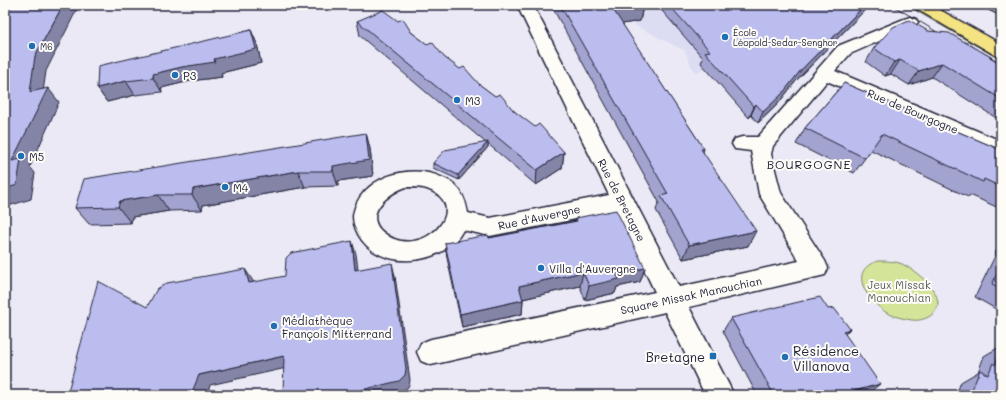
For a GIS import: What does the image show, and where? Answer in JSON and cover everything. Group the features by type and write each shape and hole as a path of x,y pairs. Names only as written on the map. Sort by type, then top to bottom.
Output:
{"main road":[{"path":"920,5 1001,50"},
{"path":"944,5 1001,36"}],"street":[{"name":"Rue de Bretagne","path":"525,5 720,395"},
{"path":"991,5 1001,10"},
{"path":"824,73 844,50 910,22"},
{"name":"Square Missak Manouchian","path":"431,352 816,268 770,194 760,154 753,144 824,73"},
{"name":"Rue de Bourgogne","path":"824,73 1001,149"},
{"name":"Rue d'Auvergne","path":"456,220 490,227 622,201"}],"shaded area":[{"name":"École Léopold-Sedar-Senghor","path":"596,5 869,5 858,17 707,65 697,73 691,66 685,51"}],"green space":[{"path":"906,5 911,5 1001,56 1001,60"},
{"name":"Jeux Missak Manouchian","path":"878,261 890,261 902,264 924,279 936,294 938,302 936,309 930,316 922,320 915,320 895,316 881,309 874,302 868,295 862,279 863,272 868,266"}],"building":[{"path":"10,5 63,5 35,56 30,92 48,88 12,161 21,159 17,185 5,189 5,100 10,66 5,67 5,29"},
{"path":"560,5 643,6 614,11 704,149 701,149 756,231 689,245 661,196 668,194"},
{"path":"669,5 865,5 801,70 782,94 763,112 756,104 754,107 705,52 710,51"},
{"path":"383,10 398,21 403,19 411,32 427,44 432,42 444,57 460,69 464,67 479,84 495,96 500,94 514,111 535,127 539,124 564,152 537,170 357,21"},
{"path":"909,20 928,31 949,33 1001,64 1001,99 942,63 919,71 900,60 894,62 874,48 893,27"},
{"path":"251,30 256,49 214,59 215,62 182,67 153,74 153,78 126,81 97,88 98,66"},
{"path":"844,83 1001,150 1001,187 984,179 983,182 882,134 865,158 805,128"},
{"path":"366,133 369,160 333,166 333,171 298,171 193,189 192,195 158,195 120,201 118,207 75,208 84,179"},
{"path":"488,142 458,175 433,163 445,150"},
{"name":"Villa d'Auvergne","path":"616,210 645,268 616,274 619,279 589,286 583,272 519,286 523,300 460,314 445,243 488,235 489,238 577,221 576,218"},
{"name":"Médiathèque François Mitterrand","path":"352,241 355,270 392,263 406,369 405,375 399,381 353,392 353,395 283,395 284,356 199,375 192,392 187,395 67,395 98,281 147,307 157,289 167,283 245,269 249,283 285,276 286,258 291,253"},
{"path":"1001,266 1001,288 992,284"},
{"name":"Résidence Villanova","path":"820,297 828,309 834,308 850,329 843,331 880,384 847,393 849,395 774,395 731,318"},
{"path":"1001,350 1001,395 973,395 971,392 980,370 988,375 993,363 995,365"}],"tram line":[{"path":"892,5 947,38"},
{"path":"982,52 1001,63"}],"place":[{"name":"École Léopold-Sedar-Senghor","path":"725,37"},
{"name":"M6","path":"32,46"},
{"name":"P3","path":"175,75"},
{"name":"M3","path":"457,100"},
{"name":"M5","path":"21,156"},
{"name":"M4","path":"225,187"},
{"name":"Villa d'Auvergne","path":"541,268"},
{"name":"Médiathèque François Mitterrand","path":"274,326"},
{"name":"Bretagne","path":"713,356"},
{"name":"Résidence Villanova","path":"785,357"}],"district":[{"name":"BOURGOGNE","path":"809,164"}]}
